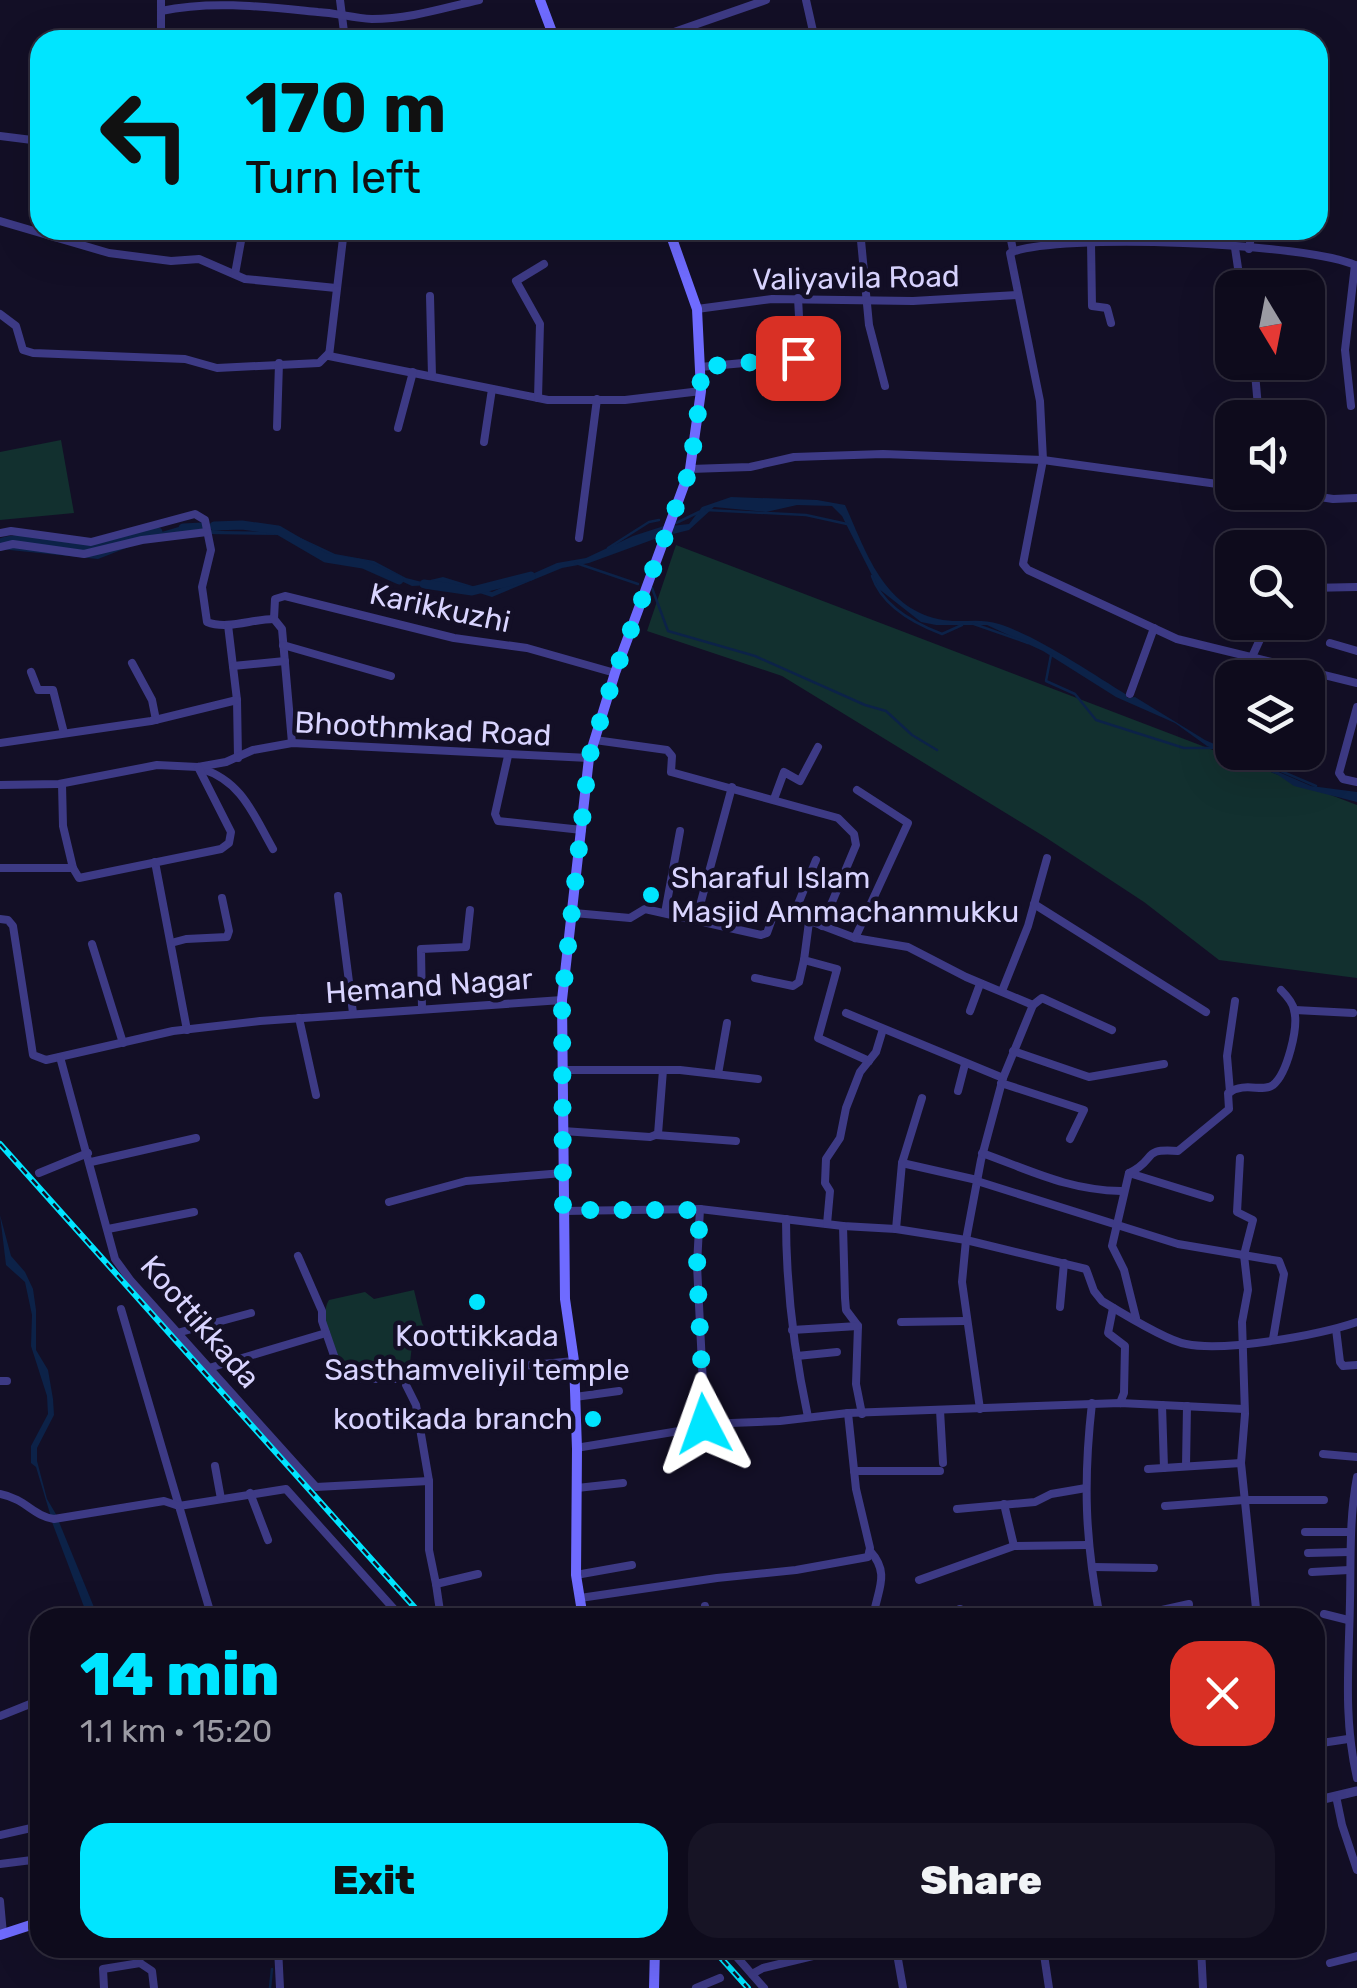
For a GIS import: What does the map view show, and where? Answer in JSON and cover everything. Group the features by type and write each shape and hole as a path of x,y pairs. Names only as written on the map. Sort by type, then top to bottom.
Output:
{"main road":[{"path":"540,0 551,30"},
{"path":"582,1608 576,1575 574,1360 565,1299 562,1000 589,758 661,541 690,469 701,391 697,309 673,240"},
{"path":"2,1935 30,1925"},
{"path":"654,1988 655,1958"}],"street":[{"path":"161,0 161,30"},
{"path":"340,0 344,30"},
{"path":"424,0 424,15"},
{"path":"162,12 194,6 267,3 342,18 424,15 480,0"},
{"path":"680,30 766,0"},
{"path":"806,0 813,30"},
{"path":"0,136 30,140"},
{"path":"0,221 30,229"},
{"path":"67,240 170,262 200,260 245,280 336,288"},
{"path":"235,274 241,240"},
{"path":"329,356 343,240"},
{"path":"861,240 866,300 885,386"},
{"path":"1011,240 1016,295 1040,401 1043,460 1023,564 1088,600 1177,639 1357,683"},
{"path":"1249,248 1250,240"},
{"path":"1013,250 1091,242 1145,242 1342,258 1356,266 1345,350 1351,406"},
{"path":"1091,242 1092,306 1109,309 1111,323"},
{"path":"1234,248 1238,270"},
{"path":"538,398 540,324 516,281 544,264"},
{"name":"Valiyavila Road","path":"697,309 798,298 947,300 1016,295"},
{"path":"430,296 432,376"},
{"path":"700,367 798,358 802,353 798,298"},
{"path":"0,314 16,326 23,350 32,353 185,359 234,368 320,364 328,353 538,398 625,400 701,391"},
{"path":"278,363 278,427"},
{"path":"398,428 413,372"},
{"path":"484,442 492,389"},
{"path":"578,538 597,399"},
{"path":"690,469 882,454 1043,460 1215,484"},
{"path":"1325,498 1357,498"},
{"path":"0,533 12,531 91,542 195,514 204,520 211,550 202,586 205,616 211,625 274,619 280,623 292,743"},
{"path":"0,547 13,544 84,554 142,540 207,532"},
{"path":"1325,588 1357,587"},
{"name":"Karikkuzhi","path":"274,619 275,599 285,596 454,638 527,648 615,673"},
{"path":"228,625 238,758"},
{"path":"1130,694 1154,628"},
{"path":"1251,659 1260,640"},
{"path":"1330,643 1357,651"},
{"path":"283,644 391,676"},
{"path":"233,666 285,662"},
{"path":"132,663 152,700 156,720"},
{"path":"32,672 38,690 54,690 64,733"},
{"path":"0,742 156,720 236,700"},
{"path":"1357,707 1339,773 1342,779 1357,782"},
{"path":"595,740 667,750 672,756 671,772 838,818 854,834 854,850 822,926"},
{"name":"Bhoothmkad Road","path":"198,767 292,743 589,758"},
{"path":"774,799 784,772 800,781 818,747"},
{"path":"508,756 494,814 498,821 582,830"},
{"path":"0,785 62,784 140,766 198,767 223,776 238,790 274,850"},
{"path":"62,784 62,826 79,878 222,849 229,844 229,828 198,767"},
{"path":"696,920 732,788"},
{"path":"855,938 908,823 857,790"},
{"path":"665,914 680,831"},
{"path":"1002,991 1047,858"},
{"path":"794,914 816,860"},
{"path":"155,862 187,1030"},
{"path":"0,868 73,868"},
{"path":"338,896 352,1013"},
{"path":"170,944 186,939 227,937 222,898"},
{"path":"1034,904 1206,1012"},
{"path":"574,913 630,918 645,909 761,934 768,933 776,908 855,938 908,947 980,984 1033,1004"},
{"path":"422,1010 421,949 466,947 470,910"},
{"path":"0,919 8,920 12,926 33,1055 46,1060 60,1057"},
{"path":"755,978 793,986 799,982 809,922"},
{"path":"92,944 123,1044"},
{"path":"804,960 837,969 818,1038 869,1061"},
{"path":"970,1011 980,984"},
{"path":"1230,1092 1238,1086 1264,1088 1275,1084 1290,1056 1295,1010 1281,990"},
{"path":"980,1408 962,1282 982,1153 1002,1081 1033,1004 1042,998 1112,1030"},
{"name":"Hemand Nagar","path":"60,1057 187,1030 352,1013 562,1000"},
{"path":"1136,1318 1124,1270 1112,1246 1129,1172 1162,1148 1178,1151 1229,1109 1227,1056 1235,1001"},
{"path":"1295,1010 1353,1014"},
{"path":"846,1014 1002,1081 1084,1110 1070,1139"},
{"name":"Hemand Nagar","path":"299,1018 316,1095"},
{"path":"718,1074 726,1022"},
{"path":"827,1224 830,1190 825,1183 826,1159 840,1138 860,1072 876,1052 883,1028"},
{"path":"1013,1051 1090,1077 1164,1064"},
{"name":"Koottikkada","path":"60,1057 117,1262 177,1333 316,1487 429,1482"},
{"path":"958,1091 966,1064"},
{"path":"563,1070 663,1070 758,1080"},
{"path":"656,1135 661,1129 663,1070"},
{"path":"896,1228 902,1163 922,1098"},
{"path":"563,1131 736,1141"},
{"path":"39,1173 90,1158 196,1138"},
{"path":"982,1153 1057,1183 1122,1191"},
{"path":"1240,1158 1237,1212 1253,1220 1244,1255 1248,1290 1242,1322 1241,1463 1256,1608"},
{"path":"902,1163 977,1180 1178,1244 1279,1260 1283,1267 1273,1339"},
{"path":"1129,1172 1210,1198"},
{"path":"389,1202 466,1181 563,1173"},
{"path":"563,1210 700,1210 896,1228 966,1240 1086,1269 1094,1292 1113,1308 1183,1344 1208,1346 1273,1339 1357,1322"},
{"path":"700,1210 697,1265 704,1424"},
{"path":"108,1229 194,1212"},
{"path":"786,1220 786,1276 808,1418"},
{"path":"843,1226 846,1310 858,1326 856,1384 862,1414"},
{"path":"298,1256 322,1311 339,1370 348,1377 406,1379 574,1360"},
{"path":"1060,1307 1064,1263"},
{"path":"1113,1308 1108,1333 1125,1346 1124,1394 1120,1403"},
{"path":"121,1309 209,1608"},
{"path":"177,1333 251,1313"},
{"path":"901,1322 965,1320"},
{"path":"792,1330 858,1326"},
{"path":"1336,1329 1340,1362 1343,1366 1357,1365"},
{"path":"209,1368 326,1333"},
{"path":"797,1356 836,1352"},
{"path":"406,1379 416,1404 429,1482 429,1550 440,1608"},
{"path":"575,1397 618,1391"},
{"path":"576,1448 679,1432 704,1424 848,1413 1092,1403 1244,1410"},
{"path":"1092,1403 1086,1488 1087,1545 1099,1608"},
{"path":"1162,1405 1164,1468"},
{"path":"1186,1466 1188,1406"},
{"path":"854,1471 942,1467 940,1410"},
{"path":"848,1413 854,1471 870,1551 882,1568 884,1581 874,1608"},
{"path":"1323,1454 1357,1457"},
{"path":"1148,1468 1241,1463"},
{"path":"215,1466 221,1499"},
{"path":"1357,1477 1349,1552 1354,1608 1348,1620 1346,1648 1348,1739 1357,1778"},
{"path":"577,1488 622,1483"},
{"path":"956,1509 1035,1502 1051,1494 1086,1488"},
{"path":"0,1494 17,1497 45,1518 54,1519 164,1501 180,1506 286,1489 393,1608"},
{"path":"250,1493 268,1540"},
{"path":"1165,1506 1244,1500 1324,1500"},
{"path":"1004,1504 1014,1546"},
{"path":"1305,1532 1350,1532"},
{"path":"919,1580 1014,1546 1087,1545"},
{"path":"580,1598 862,1560 870,1551"},
{"path":"1308,1553 1349,1552"},
{"path":"576,1575 632,1565"},
{"path":"1093,1567 1154,1568"},
{"path":"1312,1572 1349,1570"},
{"path":"436,1584 478,1574"},
{"path":"1171,1608 1189,1604"},
{"path":"1325,1614 1348,1620"},
{"path":"1346,1648 1357,1647"},
{"path":"0,1716 30,1704"},
{"path":"1325,1742 1348,1739"},
{"path":"1325,1799 1357,1791"},
{"path":"1336,1796 1357,1870"},
{"path":"0,1835 30,1828"},
{"path":"0,1864 30,1860"},
{"path":"0,1901 2,1935"},
{"path":"1330,1964 1357,1956"},
{"path":"138,1958 152,1971 154,1988"},
{"path":"278,1958 280,1988"},
{"path":"738,1958 764,1988"},
{"path":"752,1974 807,1958"},
{"path":"898,1958 903,1988"},
{"path":"1045,1958 1049,1988"},
{"path":"1201,1958 1203,1988"},
{"path":"104,1988 102,1969 140,1963"},
{"path":"696,1988 720,1978"}],"green space":[{"path":"61,440 74,513 0,520 0,452"},
{"path":"676,545 1215,751 1215,770 1265,770 1357,805 1357,978 1219,960 1144,902 1045,837 782,676 647,631"},
{"path":"414,1290 422,1323 432,1341 412,1345 409,1372 378,1377 344,1369 326,1325 329,1300 365,1292 374,1299"}],"water":[{"path":"731,497 817,500 845,505 878,574 903,602 938,619 991,622 1031,637 1127,698 1135,697 1215,744 1215,749 1175,723 1116,697 1043,651 987,625 921,622 879,589 842,516 832,506 797,505 766,512 714,507 689,530 669,535 671,526 689,524 702,507"},
{"path":"182,526 288,532 335,554 374,561 406,578 422,582 443,577 492,592 557,563 586,558 664,526 660,537 589,563 562,568 492,597 451,584 412,586 375,569 334,560 280,535 204,534 139,543 98,559 0,549 0,543 9,540 52,551 87,554"},
{"path":"1266,770 1311,786 1357,792 1357,802 1294,786"},
{"path":"0,1215 11,1256 33,1289 36,1350 48,1370 54,1415 37,1448 37,1461 47,1499 57,1516 51,1517 36,1467 31,1463 31,1446 48,1414 47,1396 31,1346 32,1315 25,1282 6,1265"},
{"path":"52,1522 59,1522 94,1608 84,1608"}],"waterway":[{"path":"706,510 806,515 847,524"},
{"path":"676,523 699,512"},
{"path":"608,548 649,522 659,520"},
{"path":"214,526 278,530 326,558 363,564 399,580"},
{"path":"183,528 202,527"},
{"path":"0,543 22,539 87,548 158,532"},
{"path":"576,563 638,584"},
{"path":"424,584 472,591 531,576"},
{"path":"872,576 891,605 920,625 942,634 962,625"},
{"path":"652,588 668,631 755,656 886,711 912,735 937,750"},
{"path":"974,624 1028,643"},
{"path":"1051,655 1046,681 1075,694 1096,720 1184,748 1212,748"},
{"path":"1279,770 1316,786"},
{"path":"270,1988 272,1969"}],"railway":[{"path":"0,1144 415,1608"},
{"path":"721,1958 748,1988"}],"place":[{"name":"Sharaful Islam Masjid Ammachanmukku","path":"651,895"},
{"name":"Koottikkada Sasthamveliyil temple","path":"477,1302"},
{"name":"kootikada branch","path":"593,1419"}],"route":[{"path":"704,1424 697,1265 700,1210 563,1210 562,1000 589,758 661,541 690,469 701,391 700,367 798,358"}]}
